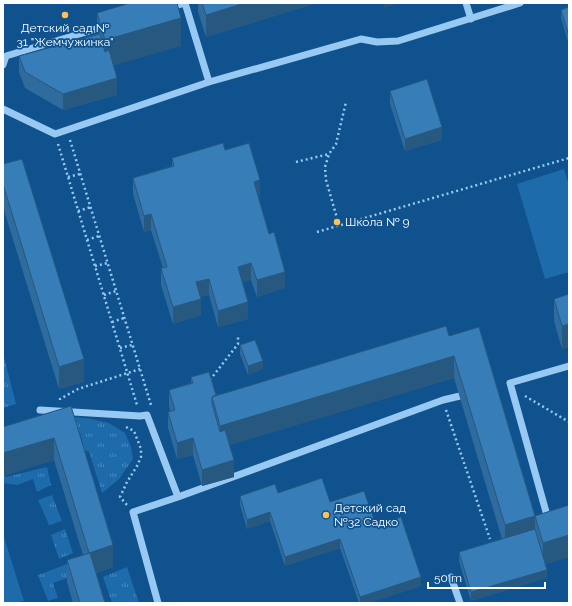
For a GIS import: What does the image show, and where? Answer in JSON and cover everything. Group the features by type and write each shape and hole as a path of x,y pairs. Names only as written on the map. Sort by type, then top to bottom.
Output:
{"lane":[{"path":"163,10 185,3 209,82"},
{"path":"466,3 471,19"},
{"path":"3,110 55,134 209,82 361,38 377,42 398,42 520,3"},
{"path":"3,65 6,56 110,25"},
{"path":"555,517 548,519 510,383 569,366"},
{"path":"158,603 133,512 443,400 460,396"},
{"path":"40,410 140,416 147,415 178,497"},
{"path":"451,577 460,603"}],"path":[{"path":"339,225 326,180 325,167 329,154 336,144 346,102"},
{"path":"74,151 151,406"},
{"path":"296,162 329,154"},
{"path":"61,155 140,416 134,431"},
{"path":"317,232 569,158"},
{"path":"68,177 80,174"},
{"path":"78,211 91,207"},
{"path":"87,240 99,236"},
{"path":"95,266 108,263"},
{"path":"104,295 116,291"},
{"path":"112,322 124,318"},
{"path":"210,380 238,344 238,335"},
{"path":"120,348 132,345"},
{"path":"53,411 60,399 78,389 140,369"},
{"path":"511,388 569,422"},
{"path":"443,400 490,539"},
{"path":"119,426 127,427 134,431 141,449 137,466 120,497 133,512"}],"green space":[{"path":"564,169 569,185 569,272 545,279 517,184"},
{"path":"3,357 16,404 3,408"},
{"path":"47,414 91,419 109,423 125,433 131,447 133,459 119,479 102,493 89,452 84,450 80,433 73,427 3,443 3,427"},
{"path":"47,467 51,485 37,492 33,479 17,485 3,483 3,475 6,477"},
{"path":"52,495 62,521 49,525 38,500"},
{"path":"65,529 73,553 59,559 51,535"},
{"path":"3,534 24,601 3,603"},
{"path":"75,561 81,573 53,583 58,598 48,601 38,575"},
{"path":"127,567 139,603 112,603 103,577"}],"building":[{"path":"130,3 177,3 181,18 105,40 97,13"},
{"path":"202,3 245,3 206,15"},
{"path":"569,7 569,36 561,10"},
{"path":"100,34 105,52 109,50 117,78 63,94 25,72 19,56"},
{"path":"427,79 442,127 405,139 390,91"},
{"path":"223,143 225,150 249,143 260,180 254,182 269,234 274,232 285,272 257,280 251,263 238,267 248,302 218,311 209,279 196,282 201,299 173,307 161,268 167,267 151,214 144,216 133,178 174,166 172,158"},
{"path":"22,159 84,359 59,367 3,184 3,164"},
{"path":"569,294 569,324 562,326 554,299"},
{"path":"446,326 449,336 479,327 535,516 505,525 454,356 220,426 212,397"},
{"path":"255,340 263,361 248,366 240,345"},
{"path":"209,372 216,395 212,397 212,403 220,432 225,430 234,460 202,470 193,438 177,443 168,412 175,410 169,390 193,383 191,377"},
{"path":"71,406 113,545 89,553 54,438 3,453 3,427"},
{"path":"322,478 330,502 364,491 376,525 401,517 421,577 360,597 340,539 285,557 270,512 247,520 240,496 275,484 278,493"},
{"path":"569,505 569,535 543,543 535,516"},
{"path":"535,529 547,570 471,592 459,552"},
{"path":"90,553 105,603 80,603 67,560"}],"place":[{"name":"Детский сад № 31 \"Жемчужинка\"","path":"65,15"},
{"name":"Школа № 9","path":"337,222"},
{"name":"Детский сад №32 Садко","path":"326,515"}]}
